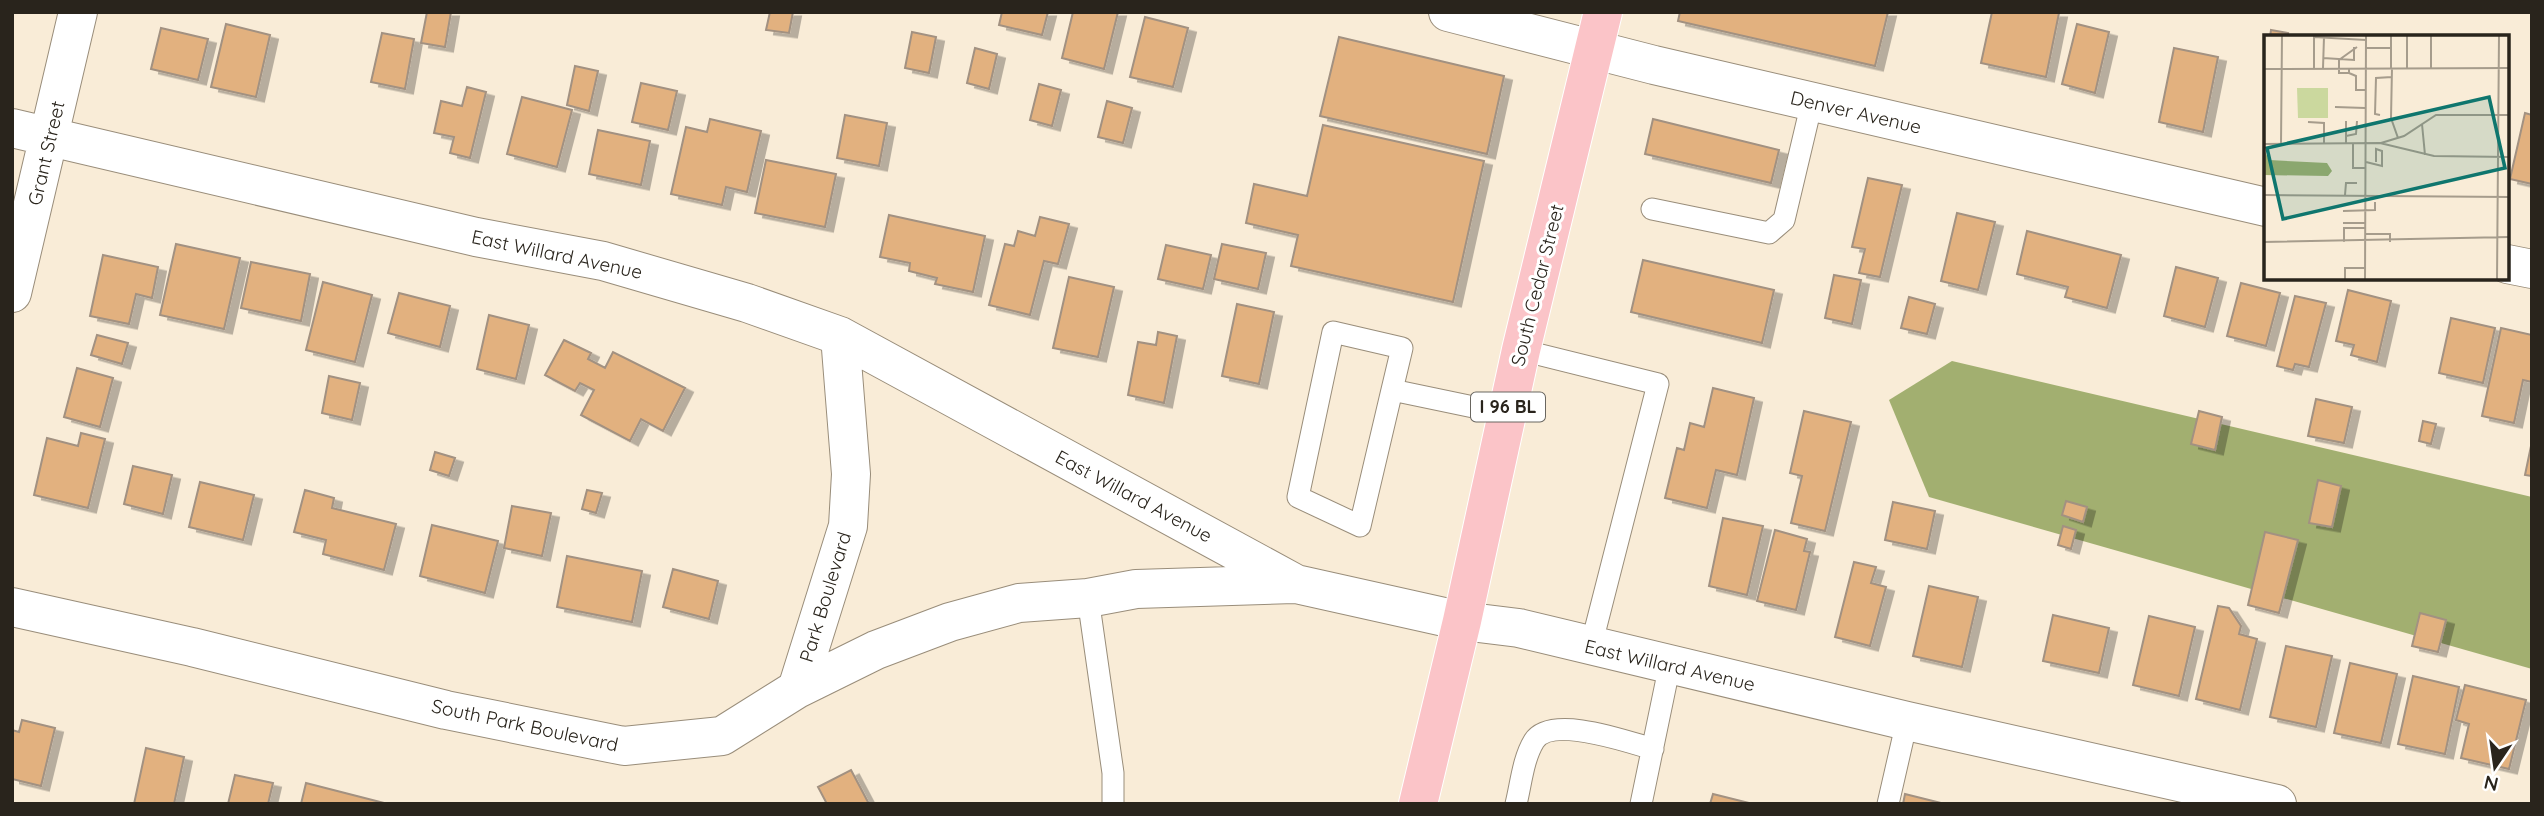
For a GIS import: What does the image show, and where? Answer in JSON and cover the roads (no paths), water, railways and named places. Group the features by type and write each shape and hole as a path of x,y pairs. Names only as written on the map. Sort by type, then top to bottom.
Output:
{"main road":[{"name":"South Cedar Street","path":"1418,804 1462,621 1521,350 1603,12"}],"street":[{"name":"Grant Street","path":"12,292 78,12"},
{"name":"Denver Avenue","path":"1448,12 1812,102 2264,207"},
{"name":"East Willard Avenue","path":"12,128 476,237 603,261 747,303 840,336 1296,584 1462,621 1519,628 1907,721 2277,804"},
{"path":"2509,264 2532,269"},
{"name":"Park Boulevard","path":"797,689 848,526 851,474 840,336"},
{"path":"1088,598 1136,589 1296,584"},
{"name":"South Park Boulevard","path":"12,607 192,647 446,710 624,746 722,736 797,689 876,650 950,622 1019,603 1088,598"}],"lane":[{"path":"1652,209 1769,233 1784,220 1812,102"},
{"path":"1333,332 1402,348 1392,390 1360,526 1298,497 1333,332"},
{"path":"1521,350 1658,384 1591,646"},
{"path":"1392,390 1507,414"},
{"path":"1088,598 1113,773 1113,804"},
{"path":"1641,804 1670,664"},
{"path":"1888,804 1907,721"},
{"path":"1516,804 1526,762 1535,739 1553,729 1573,729 1653,748"}]}
